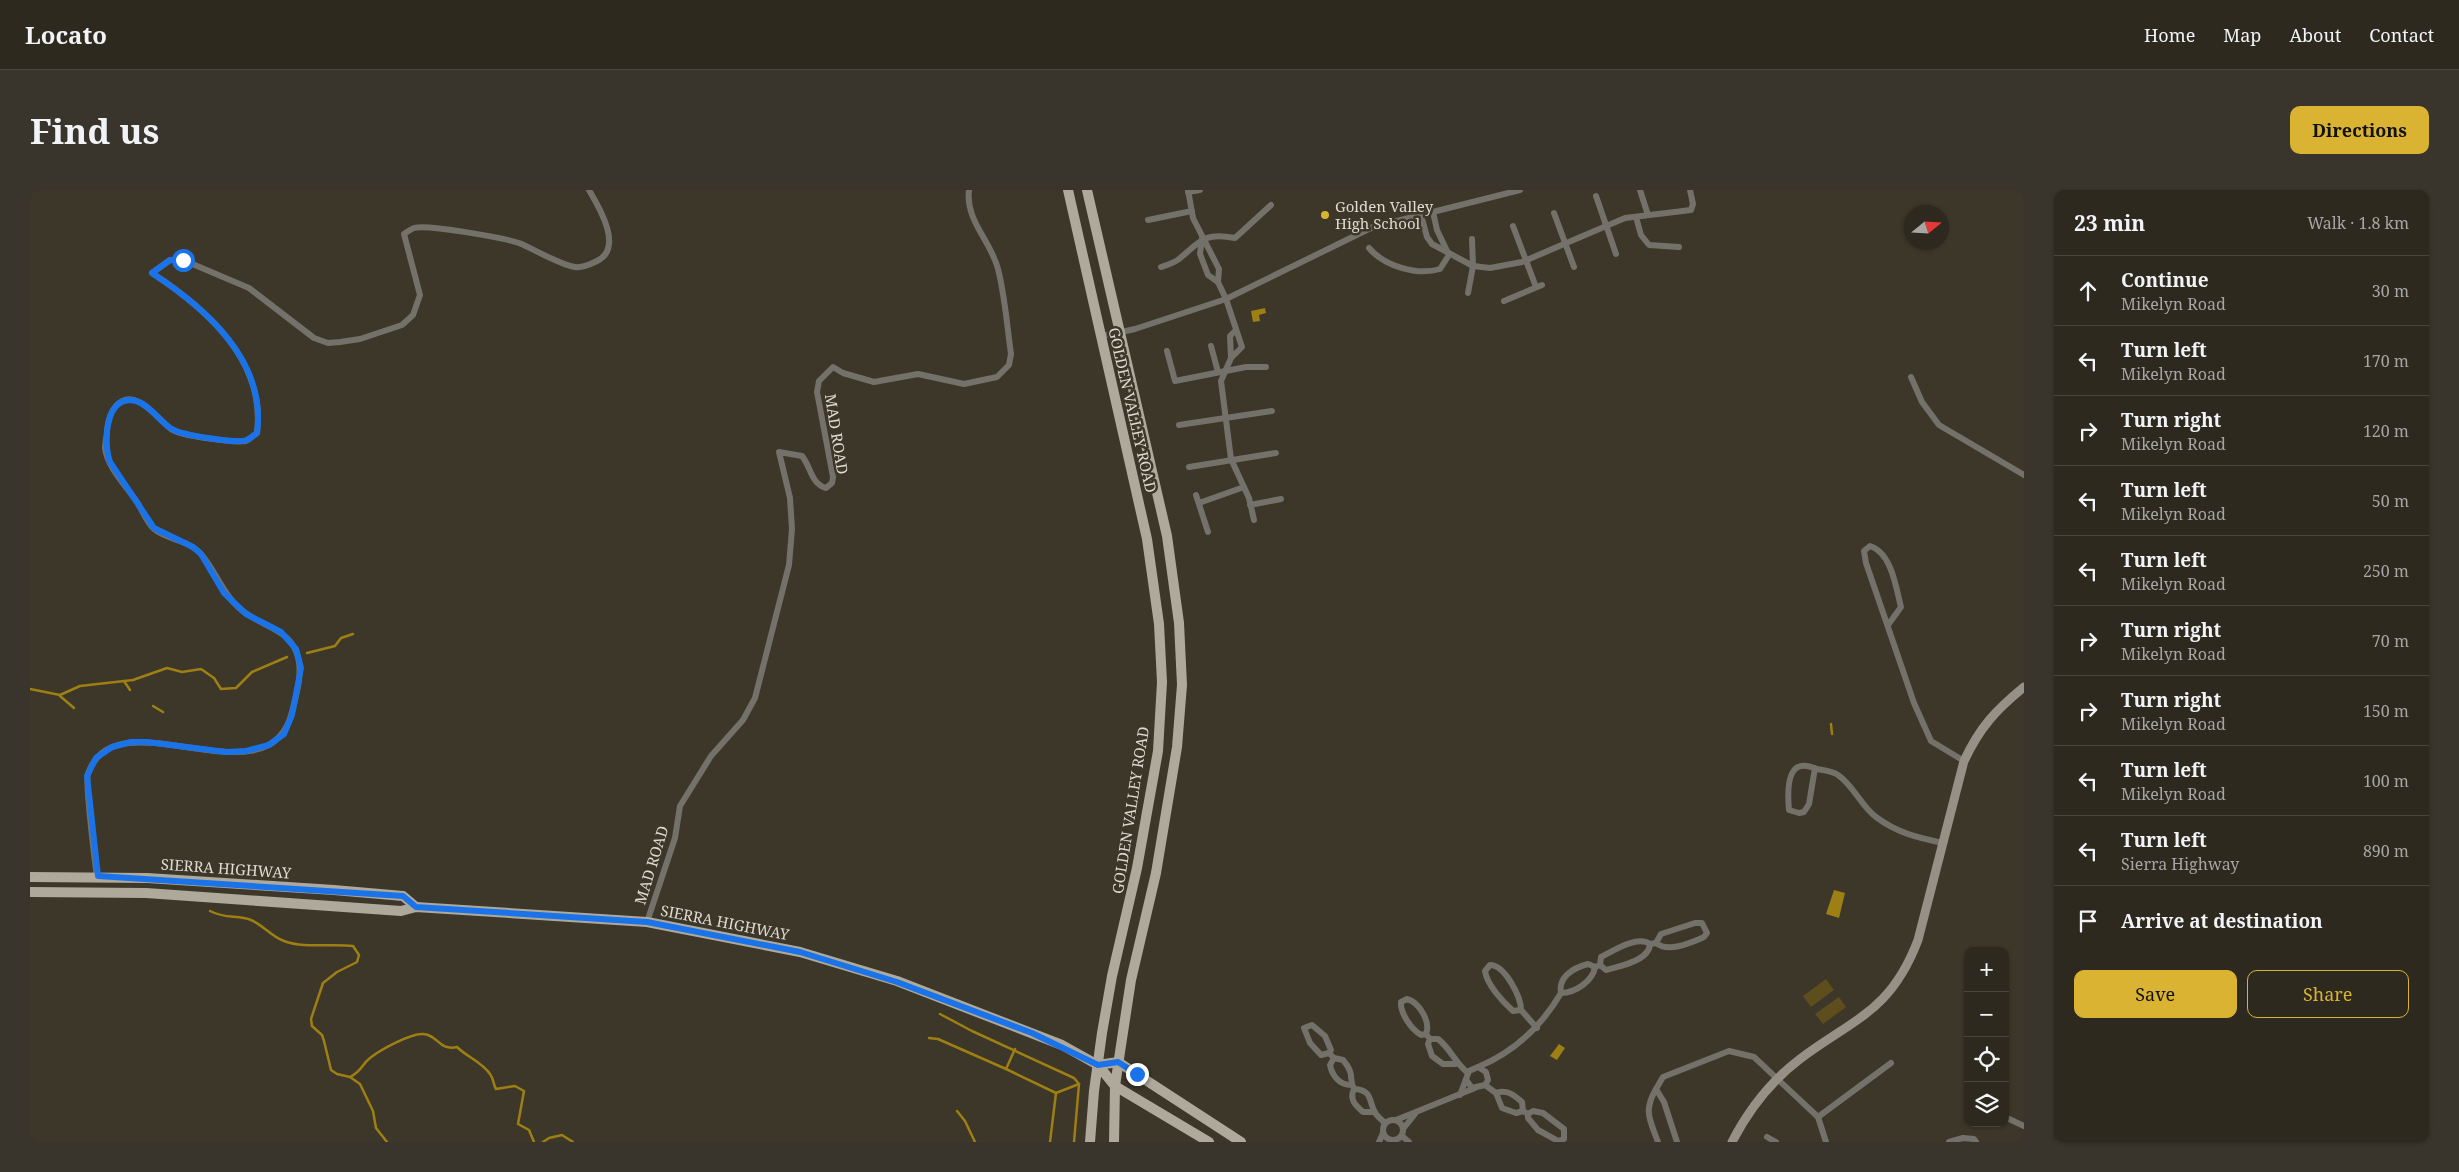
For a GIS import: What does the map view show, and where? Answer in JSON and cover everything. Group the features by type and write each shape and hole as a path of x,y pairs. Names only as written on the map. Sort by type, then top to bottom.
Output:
{"main road":[{"name":"GOLDEN VALLEY ROAD","path":"1068,190 1147,539 1159,624 1162,682 1158,751 1131,898 1112,976 1094,1091 1090,1142"},
{"name":"GOLDEN VALLEY ROAD","path":"1087,190 1167,536 1179,623 1182,685 1177,747 1156,873 1132,980 1118,1062 1115,1086 1114,1142"},
{"name":"SIERRA HIGHWAY","path":"30,877 98,876 403,896 416,907"},
{"name":"SIERRA HIGHWAY","path":"30,892 146,893 401,911 416,907 647,922 800,952 897,982 1039,1036 1098,1065 1115,1086 1210,1142"},
{"path":"1098,1065 1118,1062 1241,1142"}],"street":[{"path":"98,876 87,776 96,758 112,747 131,742 147,742 226,752 246,751 269,745 284,734 292,715 301,668 296,649 281,632 246,614 224,593 201,554 193,547 154,528 110,462 105,449 108,420 116,405 127,399 139,401 171,429 184,436 246,441 257,433 259,418 256,393 244,361 234,343 178,290 152,273 170,260 183,260 249,288 314,338 328,343 360,339 402,325 413,315 420,295 404,234 414,228 432,227 518,243 575,267 592,264 601,259 608,248 609,238 600,211 589,190"},
{"name":"MAD ROAD","path":"647,922 675,838 680,806 711,756 743,720 755,698 789,565 792,528 790,498 779,452 802,456 819,486 826,488 832,483 833,476 817,392 819,381 833,366 843,373 874,382 918,374 964,384 997,377 1009,365 1011,354 999,271 988,243 973,218 968,205 969,190"},
{"path":"1200,190 1188,191 1192,210 1202,238 1219,269 1218,282 1226,299 1235,331 1240,335 1242,347 1231,358 1221,381 1224,417 1232,461 1244,487 1254,520"},
{"path":"1102,336 1121,333 1226,299 1373,227 1520,190"},
{"path":"1640,190 1648,215"},
{"path":"1421,215 1427,237 1432,244 1449,255 1473,266 1490,268 1527,260 1606,225 1636,217 1691,210 1693,204 1690,190"},
{"path":"1596,196 1616,254"},
{"path":"1161,267 1178,260 1202,238 1219,235 1235,238 1271,205"},
{"path":"1148,220 1192,210"},
{"path":"1433,212 1437,230 1449,255"},
{"path":"1554,213 1574,267"},
{"path":"1636,217 1641,235 1649,246 1679,247"},
{"path":"1504,301 1539,286 1514,226"},
{"path":"1202,238 1200,254 1208,275 1218,282"},
{"path":"1468,293 1473,266 1472,239"},
{"path":"1369,248 1378,258 1394,265 1429,272 1440,269 1449,255"},
{"path":"1231,358 1230,336 1235,331"},
{"path":"1212,346 1218,372"},
{"path":"1167,351 1175,381 1225,370 1266,367"},
{"path":"1911,377 1922,402 1939,425 2024,475"},
{"path":"1179,425 1272,411"},
{"path":"1189,467 1276,453"},
{"path":"1199,503 1244,487"},
{"path":"1196,495 1208,532"},
{"path":"1250,505 1281,499"},
{"path":"1888,625 1901,607 1886,559 1879,549 1870,546 1864,551 1866,563 1914,703 1931,741 1964,761"},
{"path":"1732,1142 1758,1100 1798,1060 1857,1022 1894,987 1910,960 1918,940 1964,761 1976,736 1987,720 2024,687"},
{"path":"1815,768 1809,804 1804,812 1799,813 1789,810 1788,801 1792,773 1798,767 1815,768 1837,774 1852,787 1869,811 1887,824 1908,836 1944,843"},
{"path":"1468,1073 1492,1062 1512,1049 1537,1028 1550,1012 1561,993 1560,985 1562,979 1582,966 1588,964 1597,966 1606,970 1639,959 1647,953 1653,944 1661,934 1695,923 1702,923 1707,933 1698,940 1671,948 1662,947 1653,944 1646,942 1627,945 1601,958 1597,966 1594,973 1575,990 1561,993"},
{"path":"1521,1010 1513,1010 1495,990 1485,975 1485,971 1490,965 1494,965 1501,970 1521,999 1521,1010 1537,1028"},
{"path":"1456,1064 1443,1064 1437,1061 1429,1049 1428,1037 1427,1022 1415,1003 1407,999 1401,1002 1402,1010 1414,1029 1422,1035 1428,1037 1438,1039 1443,1043 1452,1052 1456,1064 1468,1073"},
{"path":"1374,1112 1362,1112 1355,1105 1352,1099 1352,1087 1353,1077 1350,1069 1340,1058 1331,1056 1321,1055 1304,1032 1306,1026 1312,1025 1325,1036 1331,1050 1331,1056 1330,1065 1334,1076 1344,1084 1352,1087 1365,1092 1371,1099 1374,1112 1385,1123"},
{"path":"1658,1142 1647,1112 1649,1101 1663,1077 1729,1051 1754,1057 1779,1079 1818,1118 1826,1142"},
{"path":"1486,1072 1492,1062"},
{"path":"1818,1118 1891,1064"},
{"path":"1478,1067 1486,1072 1488,1080 1485,1086"},
{"path":"1460,1094 1467,1081 1468,1073"},
{"path":"1467,1081 1475,1088"},
{"path":"1385,1123 1416,1113 1475,1088 1485,1086 1496,1093 1502,1108 1516,1113 1526,1112 1533,1111 1543,1113 1564,1129 1564,1139 1558,1141 1538,1130 1528,1118 1526,1112 1522,1102 1507,1091 1496,1093"},
{"path":"1656,1089 1664,1102 1677,1142"},
{"path":"1383,1133 1387,1141 1395,1140 1416,1113"},
{"path":"1396,1120 1409,1142"},
{"path":"2009,1120 2024,1126"},
{"path":"1379,1142 1385,1123"},
{"path":"1767,1137 1776,1142"},
{"path":"1949,1142 1962,1138 1974,1139 1976,1142"}],"shaded area":[{"path":"1265,308 1266,313 1259,315 1260,321 1253,322 1251,311"},
{"path":"1834,890 1845,893 1839,918 1826,914"},
{"path":"1826,979 1834,990 1811,1007 1803,996"},
{"path":"1839,997 1846,1007 1823,1024 1815,1014"},
{"path":"1559,1044 1565,1048 1557,1060 1550,1056"}],"waterway":[{"path":"307,653 335,646 341,638 353,634"},
{"path":"30,689 60,695 80,686 133,680 167,668 182,672 201,669 214,678 221,689 236,688 252,672 287,657"},
{"path":"124,681 130,690"},
{"path":"60,696 74,708"},
{"path":"153,706 163,712"},
{"path":"1831,724 1832,734"},
{"path":"210,911 221,915 251,920 280,939 300,945 353,946 359,955 357,962 337,972 323,983 311,1019 312,1026 322,1035 331,1070 337,1074 350,1077 370,1058 388,1047 411,1036 418,1034 428,1035 446,1047 457,1047 483,1066 491,1076 496,1089 515,1086 524,1091 518,1124 529,1130 534,1142"},
{"path":"940,1014 972,1031 1074,1078 1079,1084 1074,1142"},
{"path":"929,1038 938,1039 1006,1069 1015,1049"},
{"path":"1006,1069 1056,1093"},
{"path":"350,1077 360,1084 373,1111 376,1128 387,1142"},
{"path":"1050,1142 1056,1093 1079,1084"},
{"path":"957,1111 965,1121 975,1142"},
{"path":"543,1142 549,1138 562,1135 573,1142"}],"place":[{"name":"Golden Valley High School","path":"1325,215"}],"route":[{"path":"183,260 170,260 152,273 178,290 234,343 244,361 256,393 259,418 257,433 246,441 184,436 171,429 139,401 127,399 116,405 108,420 105,449 110,462 154,528 193,547 201,554 224,593 246,614 281,632 296,649 301,668 292,715 284,734 269,745 246,751 226,752 147,742 131,742 112,747 96,758 87,776 95,865 98,876 334,890 403,896 416,907 647,922 800,952 897,982 1032,1033 1098,1065 1118,1062 1137,1074"}]}
